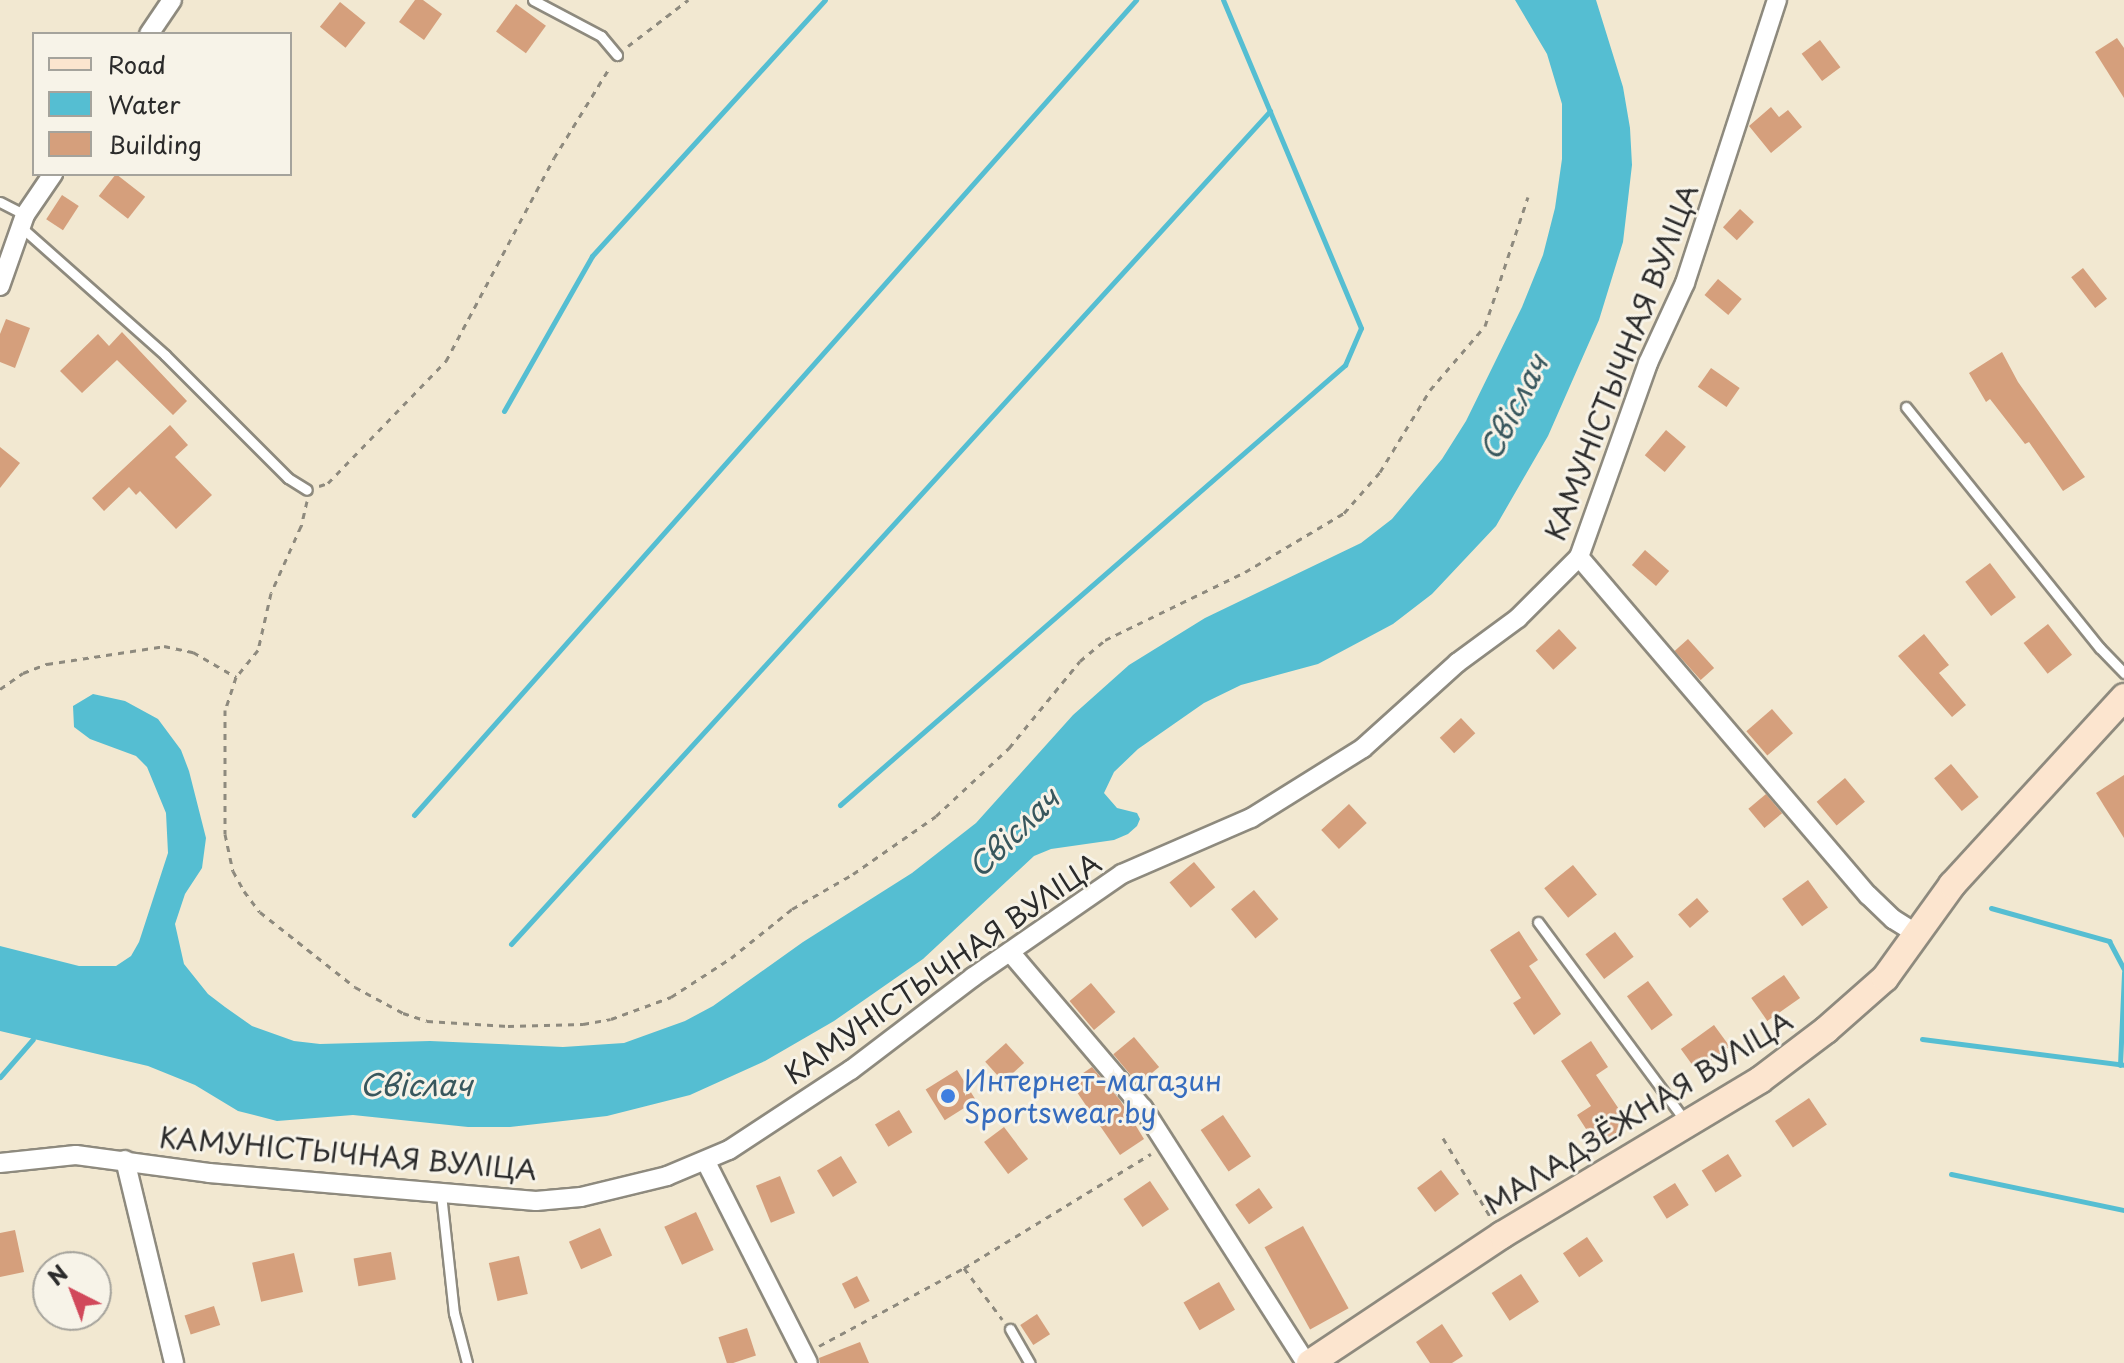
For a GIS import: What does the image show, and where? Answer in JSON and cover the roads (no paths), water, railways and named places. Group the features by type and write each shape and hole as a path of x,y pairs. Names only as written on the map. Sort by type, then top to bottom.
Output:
{"street":[{"path":"150,32 172,0"},
{"name":"КАМУНІСТЫЧНАЯ ВУЛІЦА","path":"0,1163 76,1155 209,1173 536,1201 581,1197 627,1188 706,1162 851,1070 1010,952 1122,874 1251,818 1363,748 1457,663 1518,618 1579,557 1605,491 1630,410 1706,225 1777,0"},
{"path":"0,286 23,221 52,176"},
{"path":"1579,557 1868,895 1893,919 1917,934"},
{"name":"МАЛАДЗЁЖНАЯ ВУЛІЦА","path":"1308,1363 1502,1235 1760,1080 1826,1030 1885,978 1952,885 2124,697"},
{"path":"1010,952 1143,1108 1308,1363"},
{"path":"125,1160 174,1363"},
{"path":"706,1162 806,1358"}],"lane":[{"path":"533,0 601,36 617,55"},
{"path":"0,202 165,355 288,478 307,490"},
{"path":"1906,407 2100,648 2124,673"},
{"path":"1538,922 1687,1124"},
{"path":"441,1194 454,1313 467,1363"},
{"path":"1010,1329 1030,1363"}],"water":[{"name":"Свіслач","path":"1515,0 1596,0 1623,87 1630,128 1632,165 1623,242 1599,320 1548,436 1496,526 1432,594 1393,624 1318,664 1241,685 1204,703 1138,749 1114,772 1104,793 1117,808 1137,813 1140,819 1137,826 1128,834 1114,840 1051,849 1034,856 923,959 834,1021 765,1061 690,1095 607,1116 510,1127 468,1127 353,1115 277,1121 238,1111 195,1085 148,1066 0,1031 0,946 79,966 116,966 131,956 139,942 168,853 166,813 147,767 136,756 90,739 74,727 73,706 93,694 125,701 158,719 181,750 189,771 206,838 202,868 185,894 175,924 184,964 208,994 252,1026 294,1041 320,1044 430,1041 563,1047 624,1043 685,1021 713,1006 803,942 912,873 976,823 1073,715 1129,665 1205,618 1361,543 1392,519 1442,459 1466,421 1522,307 1543,255 1555,208 1562,159 1562,104 1547,54"}],"waterway":[{"path":"504,411 592,256 825,0"},
{"path":"414,815 1136,0"},
{"path":"840,805 1345,365 1361,328 1223,0"},
{"path":"511,944 1270,111"},
{"path":"1991,908 2109,941 2124,969"},
{"path":"2120,1065 2124,972"},
{"path":"0,1077 33,1039"},
{"path":"1922,1039 2124,1065"},
{"path":"1951,1174 2124,1210"}],"place":[{"name":"Интернет-магазин Sportswear.by","path":"948,1096"}]}
